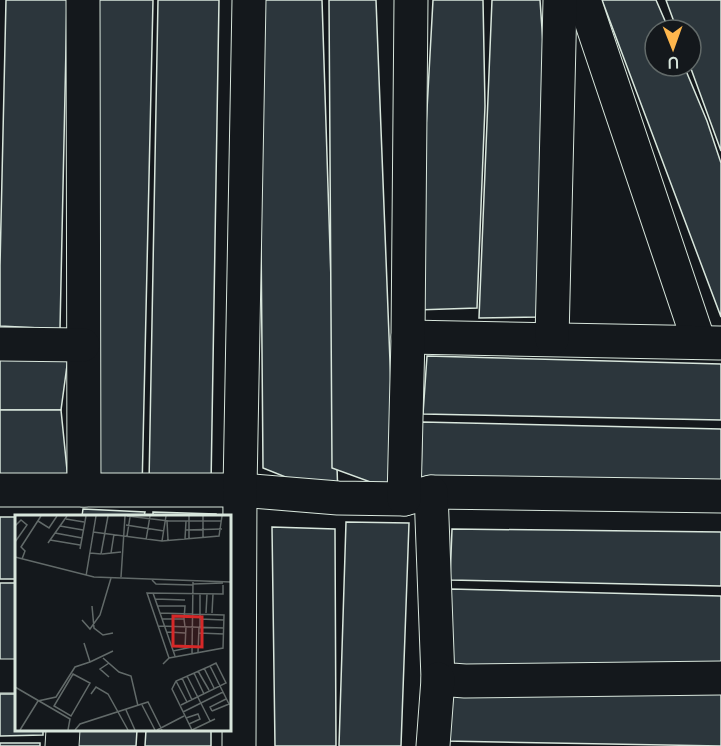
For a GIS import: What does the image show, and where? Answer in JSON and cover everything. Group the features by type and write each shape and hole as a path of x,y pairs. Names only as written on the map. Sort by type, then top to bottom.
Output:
{"street":[{"path":"68,499 83,345 83,0"},
{"path":"238,746 249,0"},
{"path":"411,0 408,337 417,496 438,679 433,746"},
{"path":"552,339 560,0"},
{"path":"408,337 710,343 584,0"},
{"path":"0,344 83,345"},
{"path":"0,490 68,499 240,490 338,498 721,496"},
{"path":"438,679 465,681 721,678"},
{"path":"62,746 63,731"}],"building":[{"path":"6,0 67,0 60,329 0,326"},
{"path":"95,0 153,0 142,490 89,483"},
{"path":"158,0 219,0 211,485 149,483"},
{"path":"259,0 322,0 338,498 263,468"},
{"path":"329,0 376,0 395,491 332,468"},
{"path":"433,0 483,0 485,106 477,308 416,310"},
{"path":"492,0 540,0 548,115 540,317 479,318"},
{"path":"602,0 656,0 664,18 643,18 643,78 689,78 707,121 721,163 721,317"},
{"path":"666,0 721,0 721,151 694,78 703,78 703,18 673,18"},
{"path":"427,356 721,364 721,420 423,414"},
{"path":"0,357 68,358 61,410 0,410"},
{"path":"0,410 61,410 68,480 0,480"},
{"path":"422,422 721,429 721,487 421,483"},
{"path":"83,509 145,512 144,515 82,515"},
{"path":"153,512 216,514 216,515 153,515"},
{"path":"0,517 15,517 15,579 0,579"},
{"path":"346,522 409,523 401,746 339,746"},
{"path":"272,527 335,529 336,746 275,746"},
{"path":"452,529 721,532 721,586 450,580"},
{"path":"0,583 15,583 15,665 0,665"},
{"path":"451,589 721,596 721,669 452,667"},
{"path":"446,692 721,693 721,746 446,741"},
{"path":"0,694 15,694 15,731 43,731 43,735 0,736"},
{"path":"77,731 137,731 136,746 77,746"},
{"path":"146,731 211,731 211,746 145,746"},
{"path":"0,743 40,743 40,746 0,746"}]}
